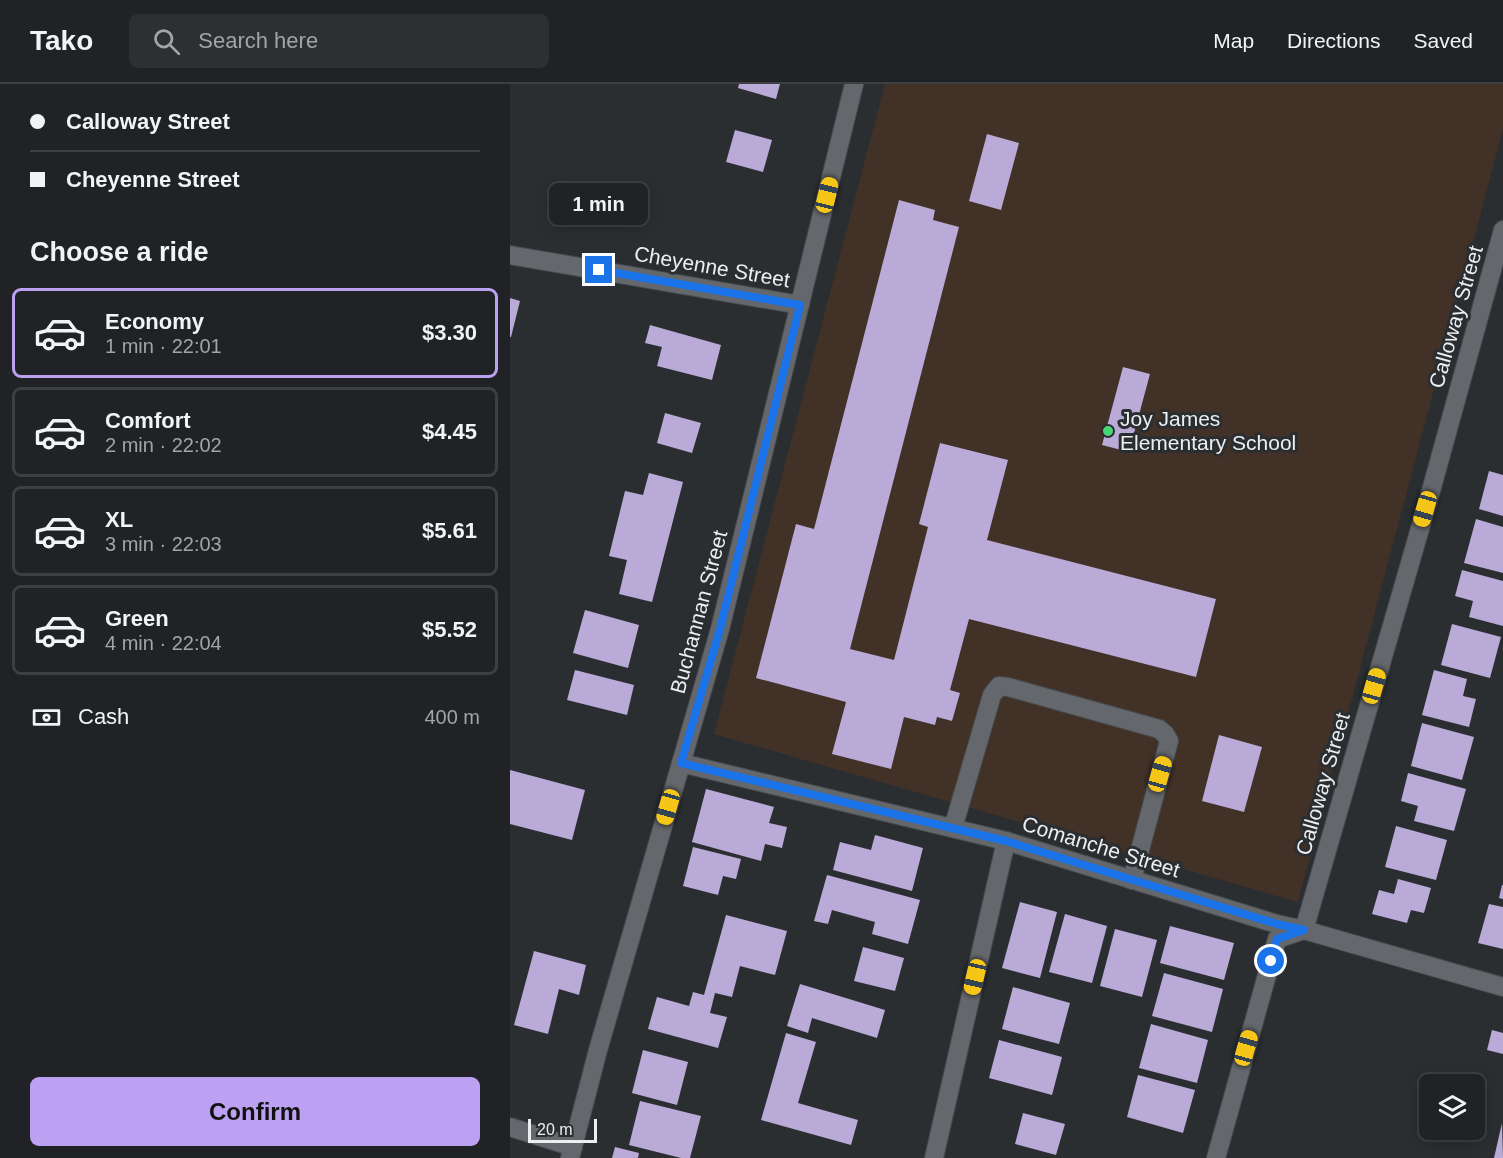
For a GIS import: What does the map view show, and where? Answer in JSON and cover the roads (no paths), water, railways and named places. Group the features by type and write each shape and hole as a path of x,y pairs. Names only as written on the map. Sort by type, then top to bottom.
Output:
{"street":[{"name":"Buchannan Street","path":"572,1152 598,1050 720,629 854,84"},
{"name":"Calloway Street","path":"1304,930 1432,487 1503,230"},
{"name":"Cheyenne Street","path":"510,255 800,305"},
{"path":"953,828 992,696 999,686 1159,729 1166,734 1169,741 1132,880"},
{"name":"Comanche Street","path":"681,763 1006,841 1277,924 1503,987"},
{"path":"933,1158 1006,841"},
{"path":"1216,1158 1277,939 1304,930"},
{"path":"510,1127 572,1152"}],"place":[{"name":"Joy James Elementary School","path":"1108,431"}]}
